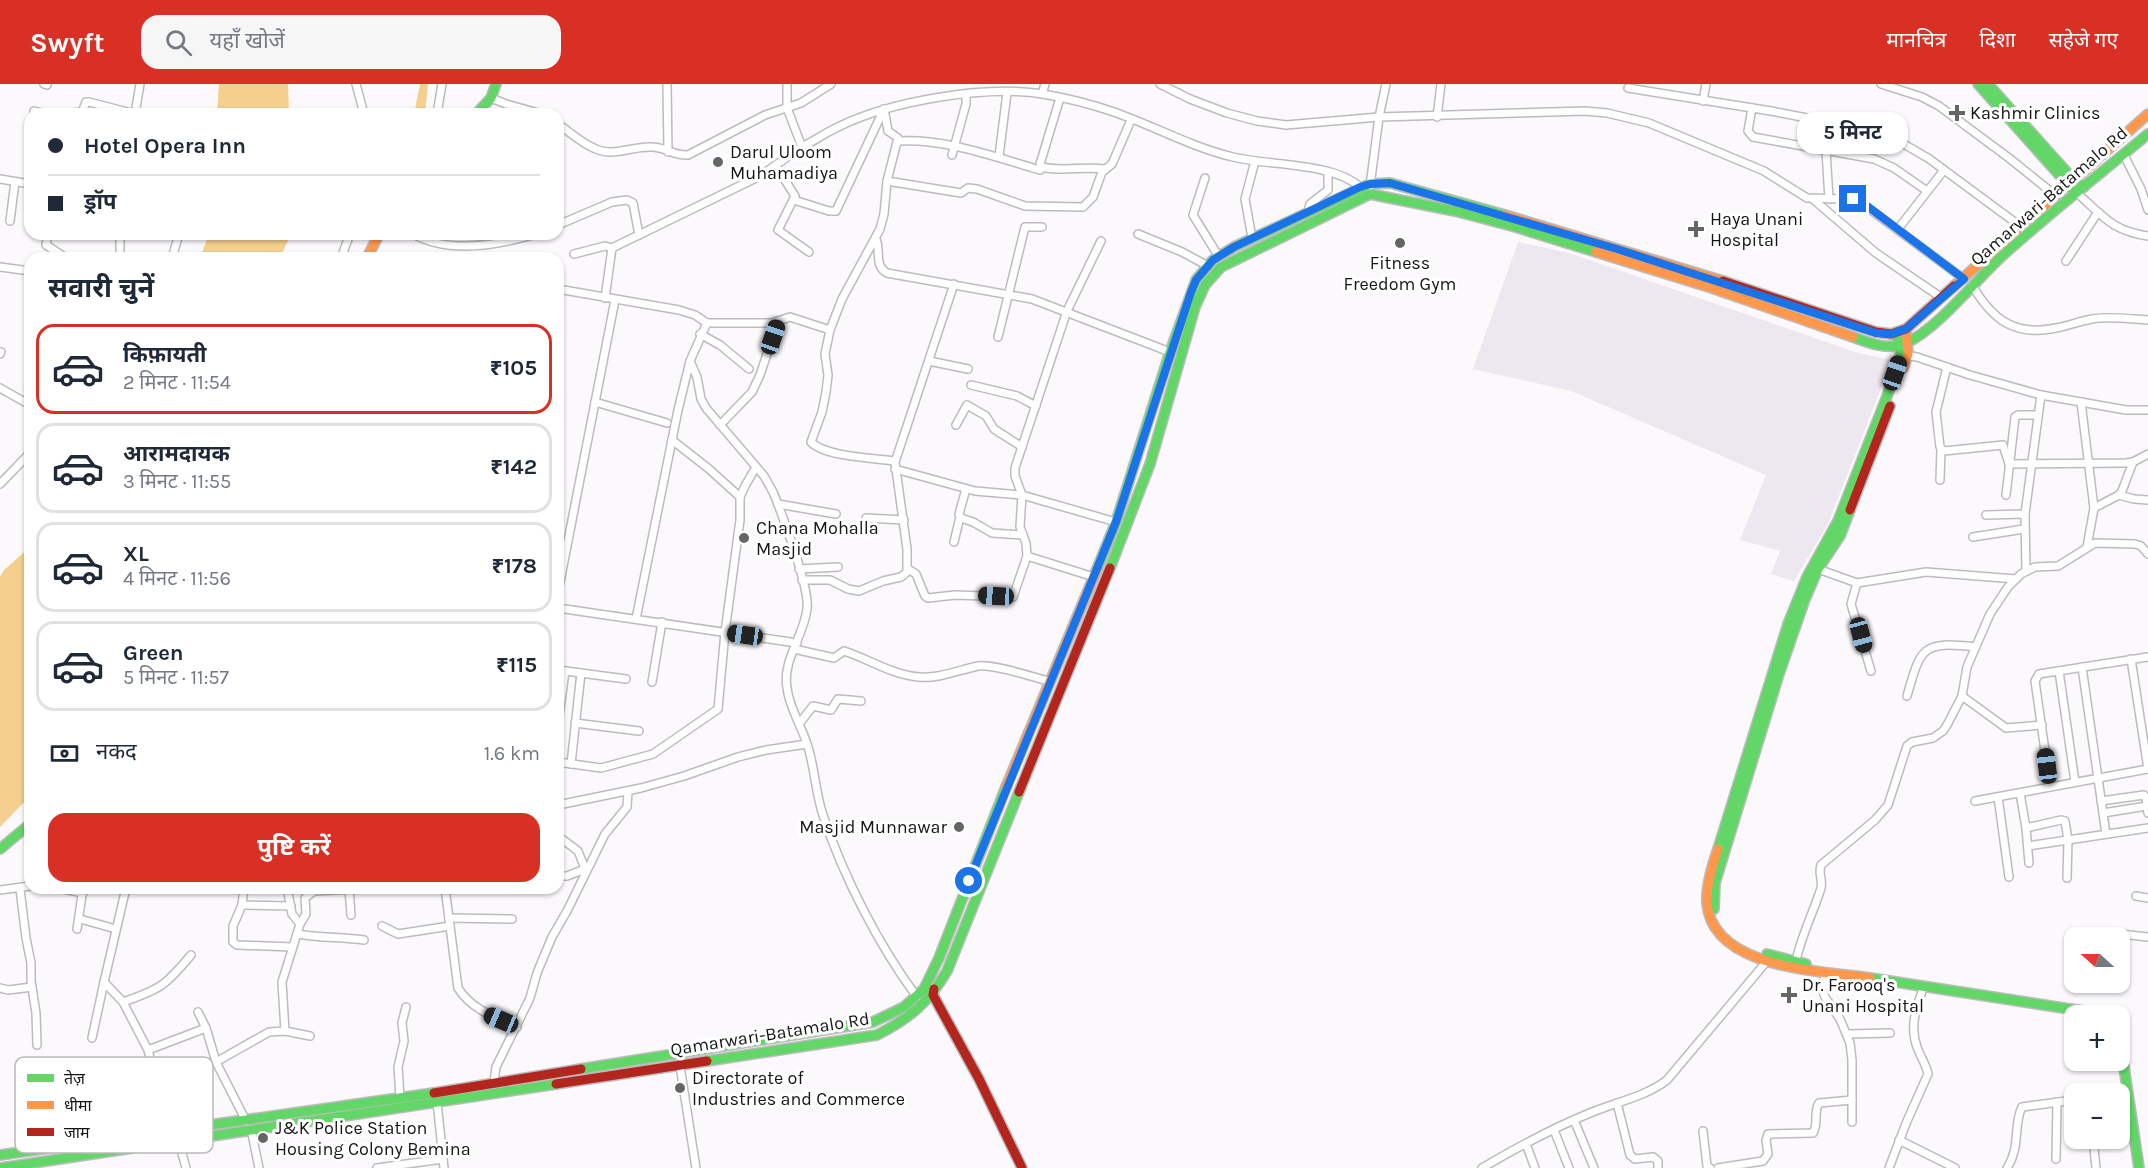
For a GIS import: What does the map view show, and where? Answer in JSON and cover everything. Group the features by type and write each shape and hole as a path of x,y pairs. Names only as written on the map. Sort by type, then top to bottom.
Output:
{"main road":[{"path":"482,108 491,98 496,84"},
{"path":"1978,84 2070,182 2081,190"},
{"path":"1988,84 2070,182"},
{"name":"Qamarwari-Batamalo Rd","path":"1904,349 1928,329 2020,226 2148,114"},
{"name":"Qamarwari-Batamalo Rd","path":"213,1132 494,1082 873,1022 898,1010 917,997 924,989 939,958 1116,522 1170,352 1196,280 1219,256 1252,238 1365,185 1390,183 1515,218 1715,279 1876,333 1891,334 1906,329 1942,297 1968,282 2148,134"},
{"path":"1370,194 1426,204 1512,226 1712,288 1873,344 1904,349"},
{"name":"Qamarwari-Batamalo Rd","path":"213,1128 437,1102 680,1066 877,1035 900,1023 933,995 947,971 1126,528 1149,464 1196,307 1205,285 1221,267 1370,194"},
{"path":"1743,778 1818,569 1840,536 1862,481 1904,349 1906,329"},
{"path":"1843,974 1833,969 1767,961 1734,945 1714,927 1708,914 1711,890 1798,596 1838,521 1904,349 1896,333"},
{"path":"0,849 24,829"},
{"path":"984,843 997,848"},
{"path":"1711,890 1715,915 1730,936 1749,948 1795,964 1825,973 2064,1008"},
{"path":"939,958 933,995 974,1070 1022,1168"},
{"path":"680,1066 683,1052"},
{"path":"2130,1125 2139,1168"},
{"name":"Qamarwari-Batamalo Rd","path":"0,1155 15,1153"},
{"name":"Qamarwari-Batamalo Rd","path":"0,1168 32,1165 99,1153"}],"street":[{"path":"136,108 140,84"},
{"path":"356,84 362,108"},
{"path":"438,108 442,84"},
{"path":"667,84 668,152"},
{"path":"787,84 789,111 802,147"},
{"path":"564,128 601,152 650,147 682,156 694,153 765,115 789,111 831,84"},
{"path":"1042,94 1045,84"},
{"path":"1160,84 1207,106 1267,123 1287,125 1379,117 1585,111 1607,112 1649,123 1764,171 1799,194 1814,200 1893,266 1942,297"},
{"path":"1365,185 1386,84"},
{"path":"1437,117 1441,84"},
{"path":"1703,101 1706,84"},
{"path":"1881,84 1922,97 1938,106 2055,195"},
{"path":"1628,88 1878,132 1902,143 1944,170 2020,226"},
{"path":"999,156 1007,93"},
{"path":"953,151 966,104 966,94"},
{"path":"574,254 605,246 612,248 686,213 776,166 802,147 838,126 884,109 966,94 1042,94 1060,98 1100,108 1201,148 1241,159 1280,162 1348,178 1365,185 1370,194"},
{"path":"491,98 520,108"},
{"path":"1060,98 1041,167 1067,170 1090,167 1106,169"},
{"path":"84,108 87,102 111,108"},
{"path":"1752,108 1748,131 1753,137 1826,152 1862,156 1883,162 1927,191"},
{"path":"884,109 888,131 897,136 898,141 887,181 884,214 876,239 842,299 830,330 825,354 828,375 826,392 812,443 841,454 895,460"},
{"path":"794,200 821,209 836,211 884,109"},
{"path":"887,181 961,193 971,188 989,192 1025,206 1083,207 1093,197 1100,175 1114,161 1131,120"},
{"path":"898,141 914,140 1040,170"},
{"path":"1826,152 1829,199"},
{"path":"2124,154 2148,210"},
{"path":"1252,238 1245,199 1255,161"},
{"path":"776,166 795,194 778,230 809,252"},
{"path":"1898,229 1944,170"},
{"path":"1308,211 1310,204 1328,190 1328,172"},
{"path":"1205,178 1193,215 1219,256"},
{"path":"0,179 24,183"},
{"path":"10,221 15,182"},
{"path":"2081,190 2098,212 2119,229 2148,236"},
{"path":"1814,200 1844,198 1860,202 1968,282 1990,312 2013,326 2037,331 2092,319 2148,320"},
{"path":"564,222 612,202 627,200 633,203 639,235"},
{"path":"2066,261 2098,212"},
{"path":"998,337 1025,227 1042,227"},
{"path":"1138,234 1182,252 1208,266"},
{"path":"876,239 879,265 883,271 898,276 1009,293 1047,303 1170,352"},
{"path":"47,240 46,245 57,252"},
{"path":"428,240 476,245 516,240"},
{"path":"908,570 916,574 928,598 955,595 1014,596 1027,556 1026,543 1020,527 1022,495 1015,476 1022,447 1067,311 1101,241"},
{"path":"605,298 612,248"},
{"path":"0,267 24,270"},
{"path":"802,580 830,580 848,589 859,591 883,581 901,577 908,570 904,520 895,460 954,284"},
{"path":"564,290 679,310 695,315 706,323 766,323 795,318 830,330"},
{"path":"564,561 615,300"},
{"path":"720,425 752,392 778,321"},
{"path":"636,619 690,362 706,323"},
{"path":"700,334 720,345 749,369"},
{"path":"1904,349 1947,367 2042,394 2126,410 2148,410"},
{"path":"929,361 968,369"},
{"path":"690,362 697,378 701,399 764,476 778,504 808,596 807,609 788,666 787,689 815,770 822,813 849,878 890,959 917,997"},
{"path":"1940,480 1941,450 1936,412 1947,367"},
{"path":"971,385 1017,396 1036,406"},
{"path":"0,388 24,402"},
{"path":"2026,570 2025,514 2042,394"},
{"path":"595,402 667,423"},
{"path":"2081,402 2094,508 2087,547"},
{"path":"956,425 964,407 969,406 986,416 994,429 1022,447"},
{"path":"2006,495 2015,417 2018,415 2038,416"},
{"path":"672,440 740,497"},
{"path":"1941,450 1947,452 2003,445 2009,464"},
{"path":"2009,464 2133,462 2148,454"},
{"path":"0,484 24,459"},
{"path":"2094,508 2119,495 2124,488 2133,462"},
{"path":"564,763 601,768 653,754 715,713 720,706 725,632 740,520 740,497 756,467"},
{"path":"895,469 966,489 1022,495 1116,522"},
{"path":"954,542 966,489"},
{"path":"2119,495 2148,500"},
{"path":"778,504 836,514"},
{"path":"1986,515 2025,514"},
{"path":"960,517 992,533 1022,535"},
{"path":"866,518 904,520"},
{"path":"1973,537 2024,529"},
{"path":"1795,964 1804,930 1821,887 1819,870 1821,865 1884,811 1891,798 1907,746 1912,742 1933,738 1943,730 1962,696 1967,666 1990,614 2016,579 2026,570 2035,567 2058,566 2087,547 2103,542 2134,544 2141,546 2148,554"},
{"path":"1027,556 1094,577"},
{"path":"799,569 838,567"},
{"path":"1818,569 1857,583 1926,572 2016,579"},
{"path":"1857,583 1851,604 1871,671"},
{"path":"564,609 725,632 795,646 834,658 844,651 914,677 944,675 979,666 1051,682"},
{"path":"652,682 662,622"},
{"path":"1907,696 1916,666 1924,652 1939,644 1975,647"},
{"path":"2049,786 2035,679 2039,674 2148,657"},
{"path":"1975,801 2148,769 2131,659"},
{"path":"2082,667 2106,834"},
{"path":"564,671 626,678"},
{"path":"2059,671 2075,782"},
{"path":"571,764 581,673"},
{"path":"1962,696 2006,728 2042,725"},
{"path":"800,724 813,706 831,710 838,699 861,701"},
{"path":"575,723 639,731"},
{"path":"564,804 628,791 766,750 807,744"},
{"path":"494,1082 496,1067 530,998 537,973 552,937 605,834 627,807 628,791"},
{"path":"2020,793 2026,828 2028,863"},
{"path":"2101,801 2144,795 2148,809 2103,813"},
{"path":"1998,797 2009,877"},
{"path":"2026,828 2063,820 2066,823 2067,878"},
{"path":"2028,846 2148,828"},
{"path":"564,840 578,851 586,870"},
{"path":"564,876 586,870"},
{"path":"0,890 24,888"},
{"path":"20,889 26,938 32,963 37,1045"},
{"path":"77,929 83,894"},
{"path":"93,1038 125,894"},
{"path":"243,894 242,905 233,926 232,939 235,944 292,947"},
{"path":"288,894 294,917 300,924"},
{"path":"285,1030 282,982 300,924 306,914 305,898 309,894"},
{"path":"349,894 351,915"},
{"path":"446,894 456,982 464,998 485,1014 517,1027"},
{"path":"2136,896 2148,898"},
{"path":"242,905 291,906"},
{"path":"80,918 116,929"},
{"path":"449,918 512,919"},
{"path":"382,926 398,934 450,926"},
{"path":"297,934 364,940"},
{"path":"2130,935 2148,937"},
{"path":"123,1002 148,994 164,985 191,955"},
{"path":"1485,1167 1574,1120 1644,1094 1667,1080 1767,961"},
{"path":"1825,973 1823,992 1840,1019 1851,1051 1852,1122"},
{"path":"104,982 123,1002 150,1057"},
{"path":"1889,1168 1928,1074 1917,1047 1913,1027 1924,986"},
{"path":"0,988 8,990 32,987"},
{"path":"400,1098 398,1067 404,1041 402,1023 406,1007"},
{"path":"198,1012 206,1028 216,1062 249,1125 259,1168"},
{"path":"148,1050 206,1028"},
{"path":"216,1062 269,1032 285,1030 310,1036"},
{"path":"1847,1034 1890,1033"},
{"path":"680,1066 696,1168"},
{"path":"1718,1168 1766,1160 1768,1134 1813,1133 1816,1127 1816,1108 1819,1102 1852,1100"},
{"path":"2007,1168 2014,1153 2022,1107 2064,1101"},
{"path":"437,1102 444,1168"},
{"path":"2056,1159 2057,1102"},
{"path":"1617,1103 1630,1155 1635,1159 1653,1157 1658,1161 1658,1168"},
{"path":"1574,1120 1594,1168"},
{"path":"1554,1130 1569,1168"},
{"path":"1703,1131 1707,1166 1710,1168"},
{"path":"1899,1140 1955,1168"},
{"path":"1526,1144 1535,1168"},
{"path":"2094,1149 2096,1168"},
{"path":"182,1153 186,1168"},
{"path":"377,1168 443,1159"},
{"path":"1934,1168 1938,1160"}],"shaded area":[{"path":"219,84 288,84 289,108 217,108"},
{"path":"420,84 428,84 426,108 415,108"},
{"path":"207,240 288,240 283,252 202,252"},
{"path":"1518,242 1569,253 1858,353 1892,360 1828,524 1794,581 1771,574 1780,551 1740,540 1766,475 1571,391 1473,369"},
{"path":"24,552 24,802 0,827 0,577 4,570"}],"traffic: fast":[{"path":"482,108 491,98 496,84"},
{"path":"1978,84 2071,188"},
{"path":"1988,84 2073,179 2084,187"},
{"path":"1853,337 1879,345 1893,346 1906,343 1918,336 1943,316 1990,267 2019,241 2148,134"},
{"path":"1097,569 1116,522 1170,352 1196,280 1213,260 1234,247 1370,184 1390,183 1505,215"},
{"path":"1110,568 1150,464 1195,307 1205,285 1221,267 1370,194 1455,211 1596,252"},
{"path":"1718,849 1788,624 1807,577 1838,521 1886,399 1901,355 1896,333"},
{"path":"1714,909 1715,883 1779,674 1805,599 1818,569 1840,536 1850,510"},
{"path":"581,1069 873,1022 904,1007 924,989 939,958 1006,787"},
{"path":"707,1061 877,1035 917,1009 933,992 947,971 1019,792"},
{"path":"0,849 24,829"},
{"path":"1767,954 1806,964"},
{"path":"1870,978 2064,1008"},
{"path":"2125,1071 2139,1168"},
{"path":"213,1136 556,1084"},
{"path":"213,1125 434,1093"},
{"path":"0,1155 15,1153"},
{"path":"0,1168 99,1153"}],"traffic: slow":[{"path":"1954,286 2148,114"},
{"path":"1505,215 1723,281"},
{"path":"370,252 376,240"},
{"path":"1596,252 1712,288 1853,337"},
{"path":"1903,368 1908,354 1906,329"},
{"path":"1006,787 1097,569"},
{"path":"1718,849 1708,882 1707,903 1713,925 1728,942 1748,954 1772,963 1825,973 1870,978"}],"traffic: jam":[{"path":"1723,281 1876,332 1891,334 1906,329 1954,286"},
{"path":"1850,510 1890,406"},
{"path":"1019,792 1110,568"},
{"path":"934,989 933,995 979,1079 1022,1168"},
{"path":"556,1084 707,1061"},
{"path":"434,1093 581,1069"}],"place":[{"name":"Kashmir Clinics","path":"1957,113"},
{"name":"Darul Uloom Muhamadiya","path":"718,162"},
{"name":"Haya Unani Hospital","path":"1696,229"},
{"name":"Fitness Freedom Gym","path":"1400,243"},
{"name":"Chana Mohalla Masjid","path":"744,538"},
{"name":"Masjid Munnawar","path":"959,827"},
{"name":"Dr. Farooq's Unani Hospital","path":"1789,995"},
{"name":"Directorate of Industries and Commerce","path":"680,1088"},
{"name":"J&K Police Station Housing Colony Bemina","path":"263,1138"}],"route":[{"path":"969,881 1116,522 1191,292 1196,280 1213,260 1234,247 1360,187 1390,183 1515,218 1715,279 1876,333 1891,334 1906,329 1964,279 1867,206 1853,199"}]}
